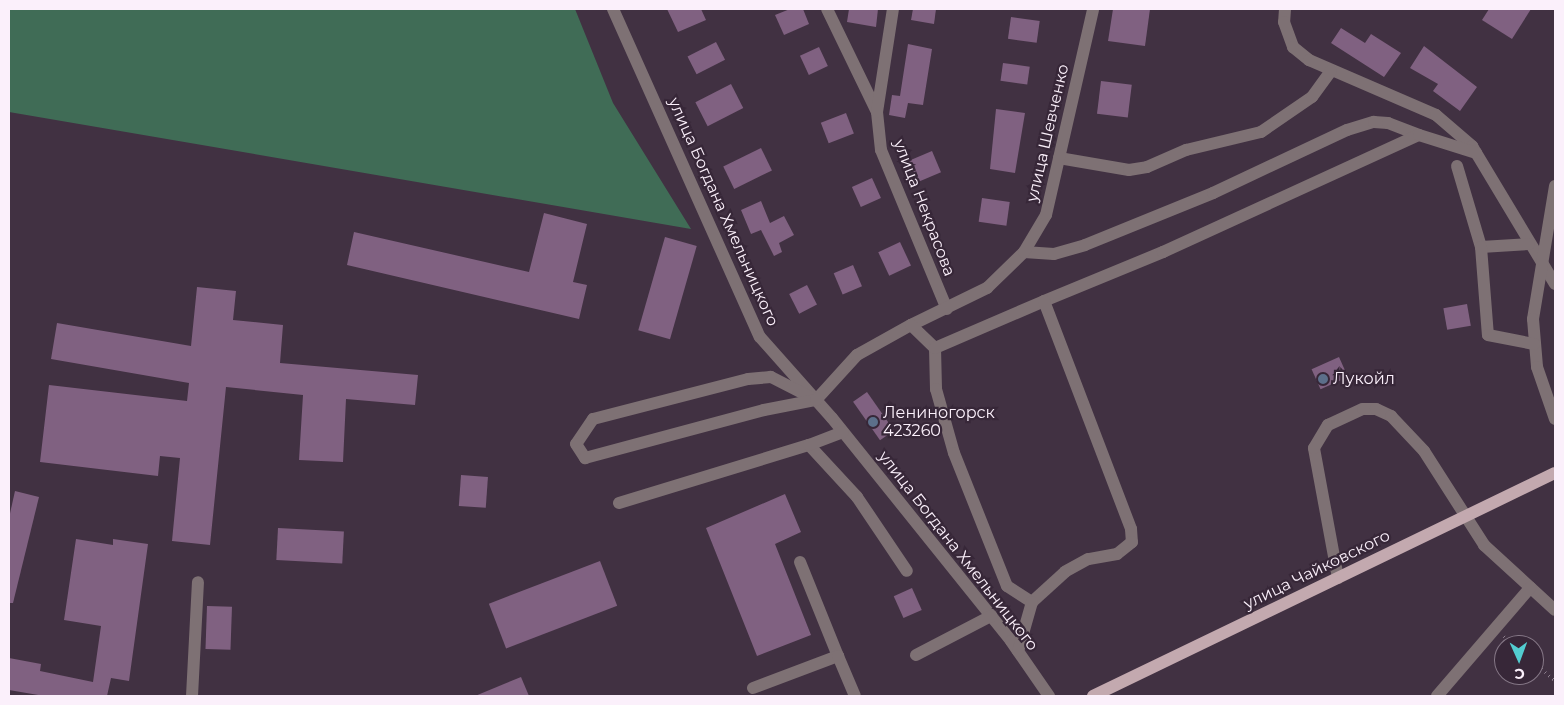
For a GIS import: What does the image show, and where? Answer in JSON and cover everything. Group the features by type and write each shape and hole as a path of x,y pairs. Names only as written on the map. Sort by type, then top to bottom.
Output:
{"main road":[{"name":"улица Чайковского","path":"1093,696 1555,473"}],"street":[{"name":"улица Богдана Хмельницкого","path":"613,9 760,337 816,400 991,616 1049,696"},
{"name":"улица Некрасова","path":"827,9 877,112 881,150 947,309"},
{"path":"877,112 893,9"},
{"name":"улица Шевченко","path":"816,400 857,354 987,288 1024,252 1046,215 1093,9"},
{"path":"1285,9 1284,22 1293,47 1331,71 1436,115 1476,154 1541,265 1555,284"},
{"path":"1059,158 1130,170 1146,167 1186,150 1261,132 1312,98 1331,71"},
{"path":"1024,252 1054,254 1085,245 1213,193 1347,130 1374,122 1388,123 1476,154"},
{"path":"935,348 1162,252 1419,135"},
{"path":"1457,166 1481,247 1488,335 1534,344"},
{"path":"1554,411 1537,367 1533,319 1555,186"},
{"path":"1481,247 1529,244"},
{"path":"1018,651 1032,602 1065,572 1088,559 1117,554 1132,542 1131,529 1044,301"},
{"path":"911,325 935,348 936,389 954,453 1007,586 1032,602"},
{"path":"771,377 816,400 764,410 585,458 576,444 593,419 748,379 771,377"},
{"path":"1338,578 1314,448 1328,425 1363,409 1376,409 1391,416 1424,451 1464,518 1484,545 1555,610"},
{"path":"619,503 809,445 842,432"},
{"path":"809,445 857,497 907,571"},
{"path":"800,562 855,696"},
{"path":"192,696 198,582"},
{"path":"1437,696 1530,588"},
{"path":"916,655 991,616"},
{"path":"753,688 838,656"}],"path":[{"path":"1544,671 1555,680"}],"green space":[{"path":"9,9 575,9 613,103 691,229 9,112"}],"building":[{"path":"667,9 701,9 706,20 678,32"},
{"path":"790,9 803,9 809,24 784,35 775,15"},
{"path":"849,9 878,9 876,27 847,22"},
{"path":"913,9 936,9 934,24 911,20"},
{"path":"1113,9 1150,9 1145,46 1108,41"},
{"path":"1489,9 1531,9 1512,39 1482,20"},
{"path":"1011,17 1040,21 1037,43 1008,39"},
{"path":"1341,28 1365,43 1371,34 1401,53 1384,77 1331,43"},
{"path":"716,42 725,60 697,74 687,57"},
{"path":"908,44 932,49 923,105 908,103 905,118 889,115 892,95 900,96"},
{"path":"1424,46 1477,87 1460,111 1433,91 1438,84 1410,68"},
{"path":"819,47 828,66 809,75 800,56"},
{"path":"1003,63 1030,67 1027,85 1000,81"},
{"path":"1101,81 1132,85 1128,118 1097,114"},
{"path":"731,84 743,108 708,126 695,102"},
{"path":"996,109 1025,113 1015,173 990,169"},
{"path":"846,113 854,134 829,143 821,123"},
{"path":"761,148 772,170 734,189 723,166"},
{"path":"932,151 941,172 918,182 909,161"},
{"path":"872,178 881,198 861,207 852,187"},
{"path":"982,198 1010,202 1006,226 979,222"},
{"path":"761,201 770,223 784,216 794,235 779,243 782,252 774,256 761,230 751,234 741,210"},
{"path":"544,213 587,224 573,282 587,285 579,319 347,265 354,232 529,272"},
{"path":"665,237 697,246 670,339 638,330"},
{"path":"900,242 911,266 889,276 878,252"},
{"path":"853,265 862,286 843,294 834,273"},
{"path":"807,285 817,305 799,314 789,294"},
{"path":"197,287 236,291 233,320 283,325 280,363 418,375 415,405 346,399 343,462 299,460 303,395 226,387 210,545 172,541 180,458 160,456 158,476 40,462 49,385 187,401 189,383 51,359 57,323 191,346"},
{"path":"1467,304 1471,326 1447,330 1443,308"},
{"path":"1339,357 1348,377 1321,389 1312,369"},
{"path":"867,392 894,431 880,440 853,402"},
{"path":"461,475 488,477 486,508 459,506"},
{"path":"15,491 39,497 13,603 9,603 9,518"},
{"path":"785,494 801,532 775,544 811,635 757,656 706,528"},
{"path":"278,528 344,531 342,563 276,560"},
{"path":"76,539 113,545 113,539 148,544 129,681 111,678 107,696 44,696 9,690 9,658 41,664 40,671 93,682 101,626 64,620"},
{"path":"600,561 617,606 506,648 489,604"},
{"path":"912,588 922,610 903,618 894,596"},
{"path":"207,606 232,607 230,650 205,649"},
{"path":"521,677 529,696 475,696"}],"place":[{"name":"Лукойл","path":"1323,379"},
{"name":"Лениногорск 423260","path":"873,422"}]}
